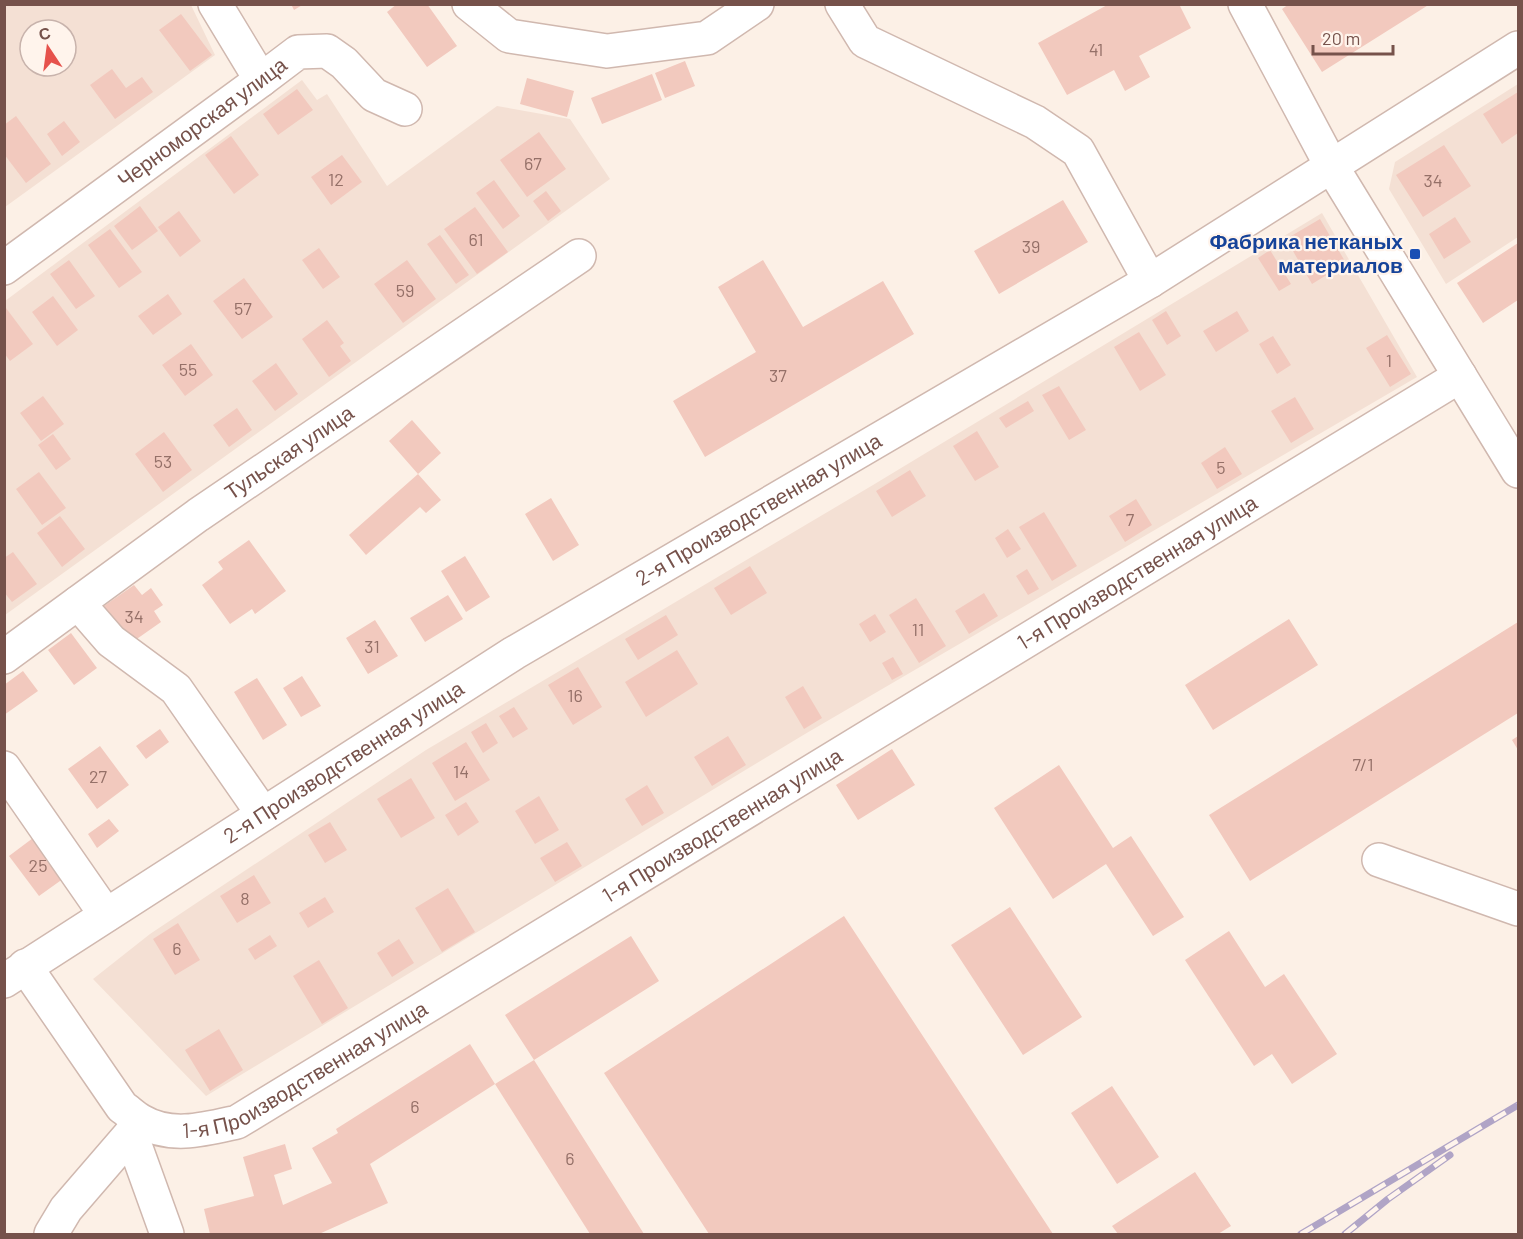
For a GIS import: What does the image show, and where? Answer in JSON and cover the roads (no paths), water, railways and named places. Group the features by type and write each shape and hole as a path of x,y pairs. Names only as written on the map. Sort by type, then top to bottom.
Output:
{"street":[{"path":"215,4 261,80"},
{"path":"469,4 509,36 607,51 707,38 757,4"},
{"path":"842,4 866,41 1035,122 1078,151 1150,281"},
{"path":"1245,4 1332,167 1518,471"},
{"name":"2-я Производственная улица","path":"15,973 514,653 1150,281 1518,48"},
{"name":"Черноморская улица","path":"4,268 298,52 327,51 344,63 374,94 405,109"},
{"name":"Тульская улица","path":"4,657 198,515 579,256"},
{"name":"1-я Производственная улица","path":"15,973 122,1107 136,1128 165,1132 200,1130 237,1122 1460,376"},
{"path":"78,603 111,641 176,689 263,814"},
{"path":"4,768 106,915"},
{"path":"1379,860 1518,909"},
{"path":"51,1234 66,1209 136,1128"},
{"path":"136,1128 167,1234"}],"railway":[{"path":"1301,1234 1518,1105"},
{"path":"1345,1234 1388,1199 1450,1155"}],"place":[{"name":"Фабрика нетканых материалов","path":"1415,254"}]}
